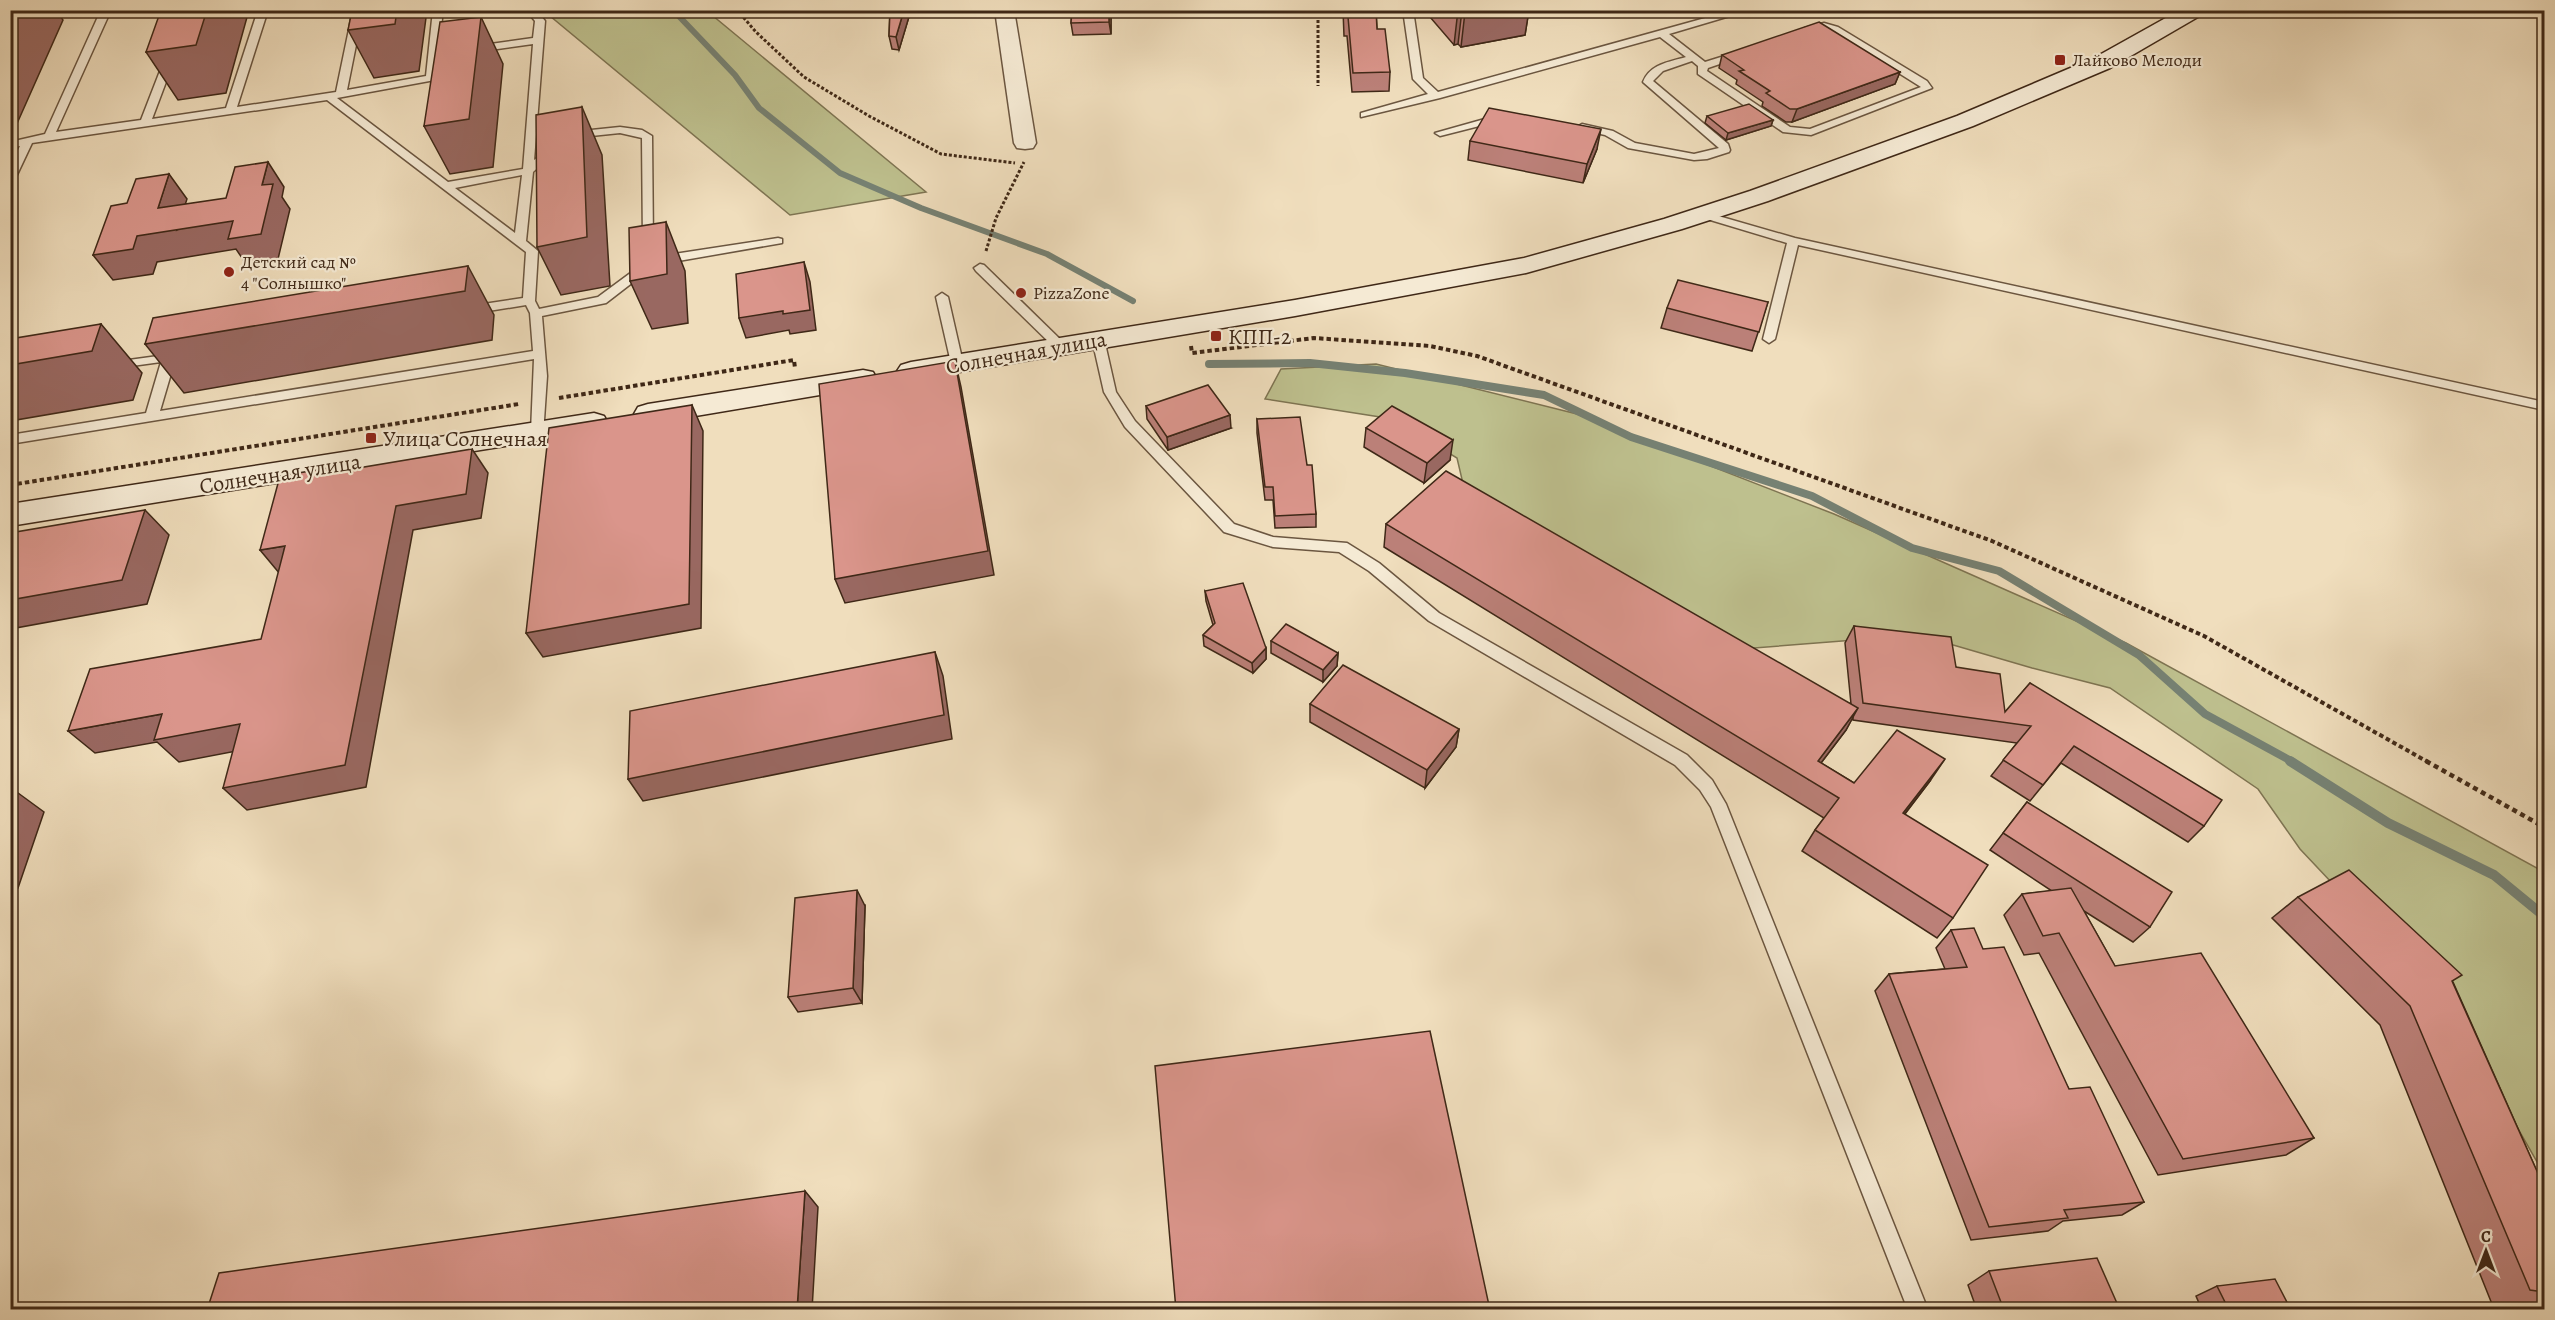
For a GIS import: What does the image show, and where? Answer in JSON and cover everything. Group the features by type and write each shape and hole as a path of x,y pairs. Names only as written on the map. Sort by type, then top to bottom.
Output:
{"street":[{"path":"1004,10 1025,143"},
{"name":"Солнечная улица","path":"10,516 1295,308 1526,265 1701,214 1965,121 2102,63 2196,10"}],"lane":[{"path":"49,136 106,10"},
{"path":"231,110 263,10"},
{"path":"335,96 358,10"},
{"path":"10,145 27,143 49,136 335,96 431,78 438,10"},
{"path":"520,242 540,21 530,10"},
{"path":"1408,10 1418,79 1436,96"},
{"path":"1696,10 1708,22"},
{"path":"1365,115 1746,10"},
{"path":"1745,52 1704,66 1701,68 1702,72 1787,130 1797,132 1811,132 1927,88 1923,83 1830,27 1818,27 1797,34"},
{"path":"1663,34 1704,66"},
{"path":"469,50 538,40"},
{"path":"145,122 173,51"},
{"path":"434,55 445,53"},
{"path":"1570,124 1609,133 1632,146 1695,157 1725,150 1724,146 1648,82 1648,78 1656,71 1693,58"},
{"path":"335,96 446,186 532,251 529,301 536,313 540,354 538,432"},
{"path":"1440,132 1508,116"},
{"path":"446,186 528,171 571,135 620,131 640,132 647,136 650,262"},
{"path":"10,179 27,143"},
{"path":"1701,214 1793,241 2544,406"},
{"path":"536,313 602,300 643,270 650,262 778,241"},
{"path":"1769,339 1793,241"},
{"path":"980,268 1060,346"},
{"path":"942,297 957,363"},
{"path":"459,312 529,301"},
{"path":"1098,339 1110,392 1130,424 1229,528 1273,542 1342,547 1374,567 1434,617 1682,760 1706,785 1718,804 1918,1310"},
{"path":"101,368 192,354"},
{"path":"10,440 540,354"},
{"path":"152,416 169,358"}],"path":[{"path":"737,10 756,32 804,77 870,116 941,154 1024,165"},
{"path":"1318,10 1318,86"},
{"path":"988,247 996,218 1024,165 1025,143"},
{"path":"1184,326 1192,352 1314,338 1430,346 1477,356 1992,541 2204,636 2544,827"},
{"path":"10,485 794,360 796,390"}],"green space":[{"path":"544,11 707,11 926,192 790,215"},
{"path":"1376,364 1577,414 1834,514 2126,643 2544,872 2544,1174 2447,1005 2300,849 2258,789 2110,688 1919,635 1715,651 1468,505 1457,458 1393,419 1265,399 1281,369"}],"building":[{"path":"161,10 207,10 196,45 146,52"},
{"path":"352,10 397,10 395,24 348,30"},
{"path":"890,10 904,10 896,37 889,36"},
{"path":"1072,10 1109,10 1109,22 1071,23"},
{"path":"1345,10 1376,10 1377,29 1385,29 1390,72 1353,73 1348,17 1345,17"},
{"path":"481,17 469,119 424,126 440,22"},
{"path":"1819,22 1900,72 1797,109 1790,109 1766,93 1770,91 1739,71 1744,70 1722,55"},
{"path":"1749,104 1773,120 1728,133 1707,116"},
{"path":"582,107 587,237 537,247 536,115"},
{"path":"1489,108 1601,129 1587,164 1470,141"},
{"path":"268,162 262,185 273,184 261,234 228,239 233,221 137,236 133,249 93,255 111,206 127,203 136,179 169,174 158,208 226,198 235,167"},
{"path":"666,222 667,274 630,281 629,228"},
{"path":"804,262 810,310 783,314 783,311 739,318 736,274"},
{"path":"468,266 465,291 145,344 153,318"},
{"path":"1678,280 1768,302 1759,332 1667,308"},
{"path":"101,324 92,351 10,365 10,339"},
{"path":"955,361 988,551 835,579 819,384"},
{"path":"1208,385 1230,415 1167,437 1146,406"},
{"path":"692,405 689,604 526,633 549,428"},
{"path":"1392,406 1453,440 1427,463 1366,428"},
{"path":"1300,417 1307,465 1312,465 1316,514 1275,516 1273,487 1265,487 1257,419"},
{"path":"472,449 466,494 396,506 345,765 223,788 240,724 154,740 162,714 68,731 90,669 261,639 285,546 260,550 280,476 335,467 334,472"},
{"path":"1446,471 1858,708 1818,761 1854,783 1897,730 1945,759 1903,813 1988,865 1953,918 1815,830 1839,798 1386,524"},
{"path":"145,510 122,580 10,600 10,533"},
{"path":"1243,583 1266,648 1252,663 1203,635 1215,623 1205,591"},
{"path":"1286,624 1338,653 1323,670 1271,641"},
{"path":"1854,626 1951,637 1956,667 2000,674 2005,712 2030,683 2222,800 2204,826 2074,746 2043,785 2003,760 2031,726 1863,703"},
{"path":"935,652 944,715 628,779 630,711"},
{"path":"1343,665 1459,729 1427,770 1310,704"},
{"path":"2027,802 2172,892 2150,927 2003,833"},
{"path":"2349,870 2462,975 2452,981 2544,1187 2544,1292 2530,1290 2410,1006 2298,897"},
{"path":"2071,888 2115,966 2201,953 2314,1138 2183,1159 2059,933 2043,936 2022,894"},
{"path":"857,890 853,988 788,997 795,898"},
{"path":"1974,928 1983,949 2004,947 2069,1089 2090,1087 2144,1202 2064,1210 2068,1218 1989,1227 1889,974 1967,967 1951,930"},
{"path":"1430,1031 1490,1310 1176,1310 1155,1066"},
{"path":"805,1191 797,1310 207,1310 219,1273"},
{"path":"2097,1258 2120,1310 2004,1310 1989,1271"},
{"path":"2275,1279 2291,1310 2229,1310 2217,1286"}],"waterway":[{"path":"673,10 735,75 759,108 840,173 921,208 1047,254 1133,301"},
{"path":"1209,364 1310,363 1405,373 1544,395 1631,437 1812,496 1912,548 1999,571 2139,655 2205,714 2293,762"},
{"path":"2290,761 2388,823 2494,875 2544,916"}],"place":[{"name":"Лайково Мелоди","path":"2060,60"},
{"name":"Детский сад № 4 \"Солнышко\"","path":"229,272"},
{"name":"PizzaZone","path":"1021,293"},
{"name":"КПП-2","path":"1216,336"},
{"name":"Улица Солнечная","path":"371,438"}]}
